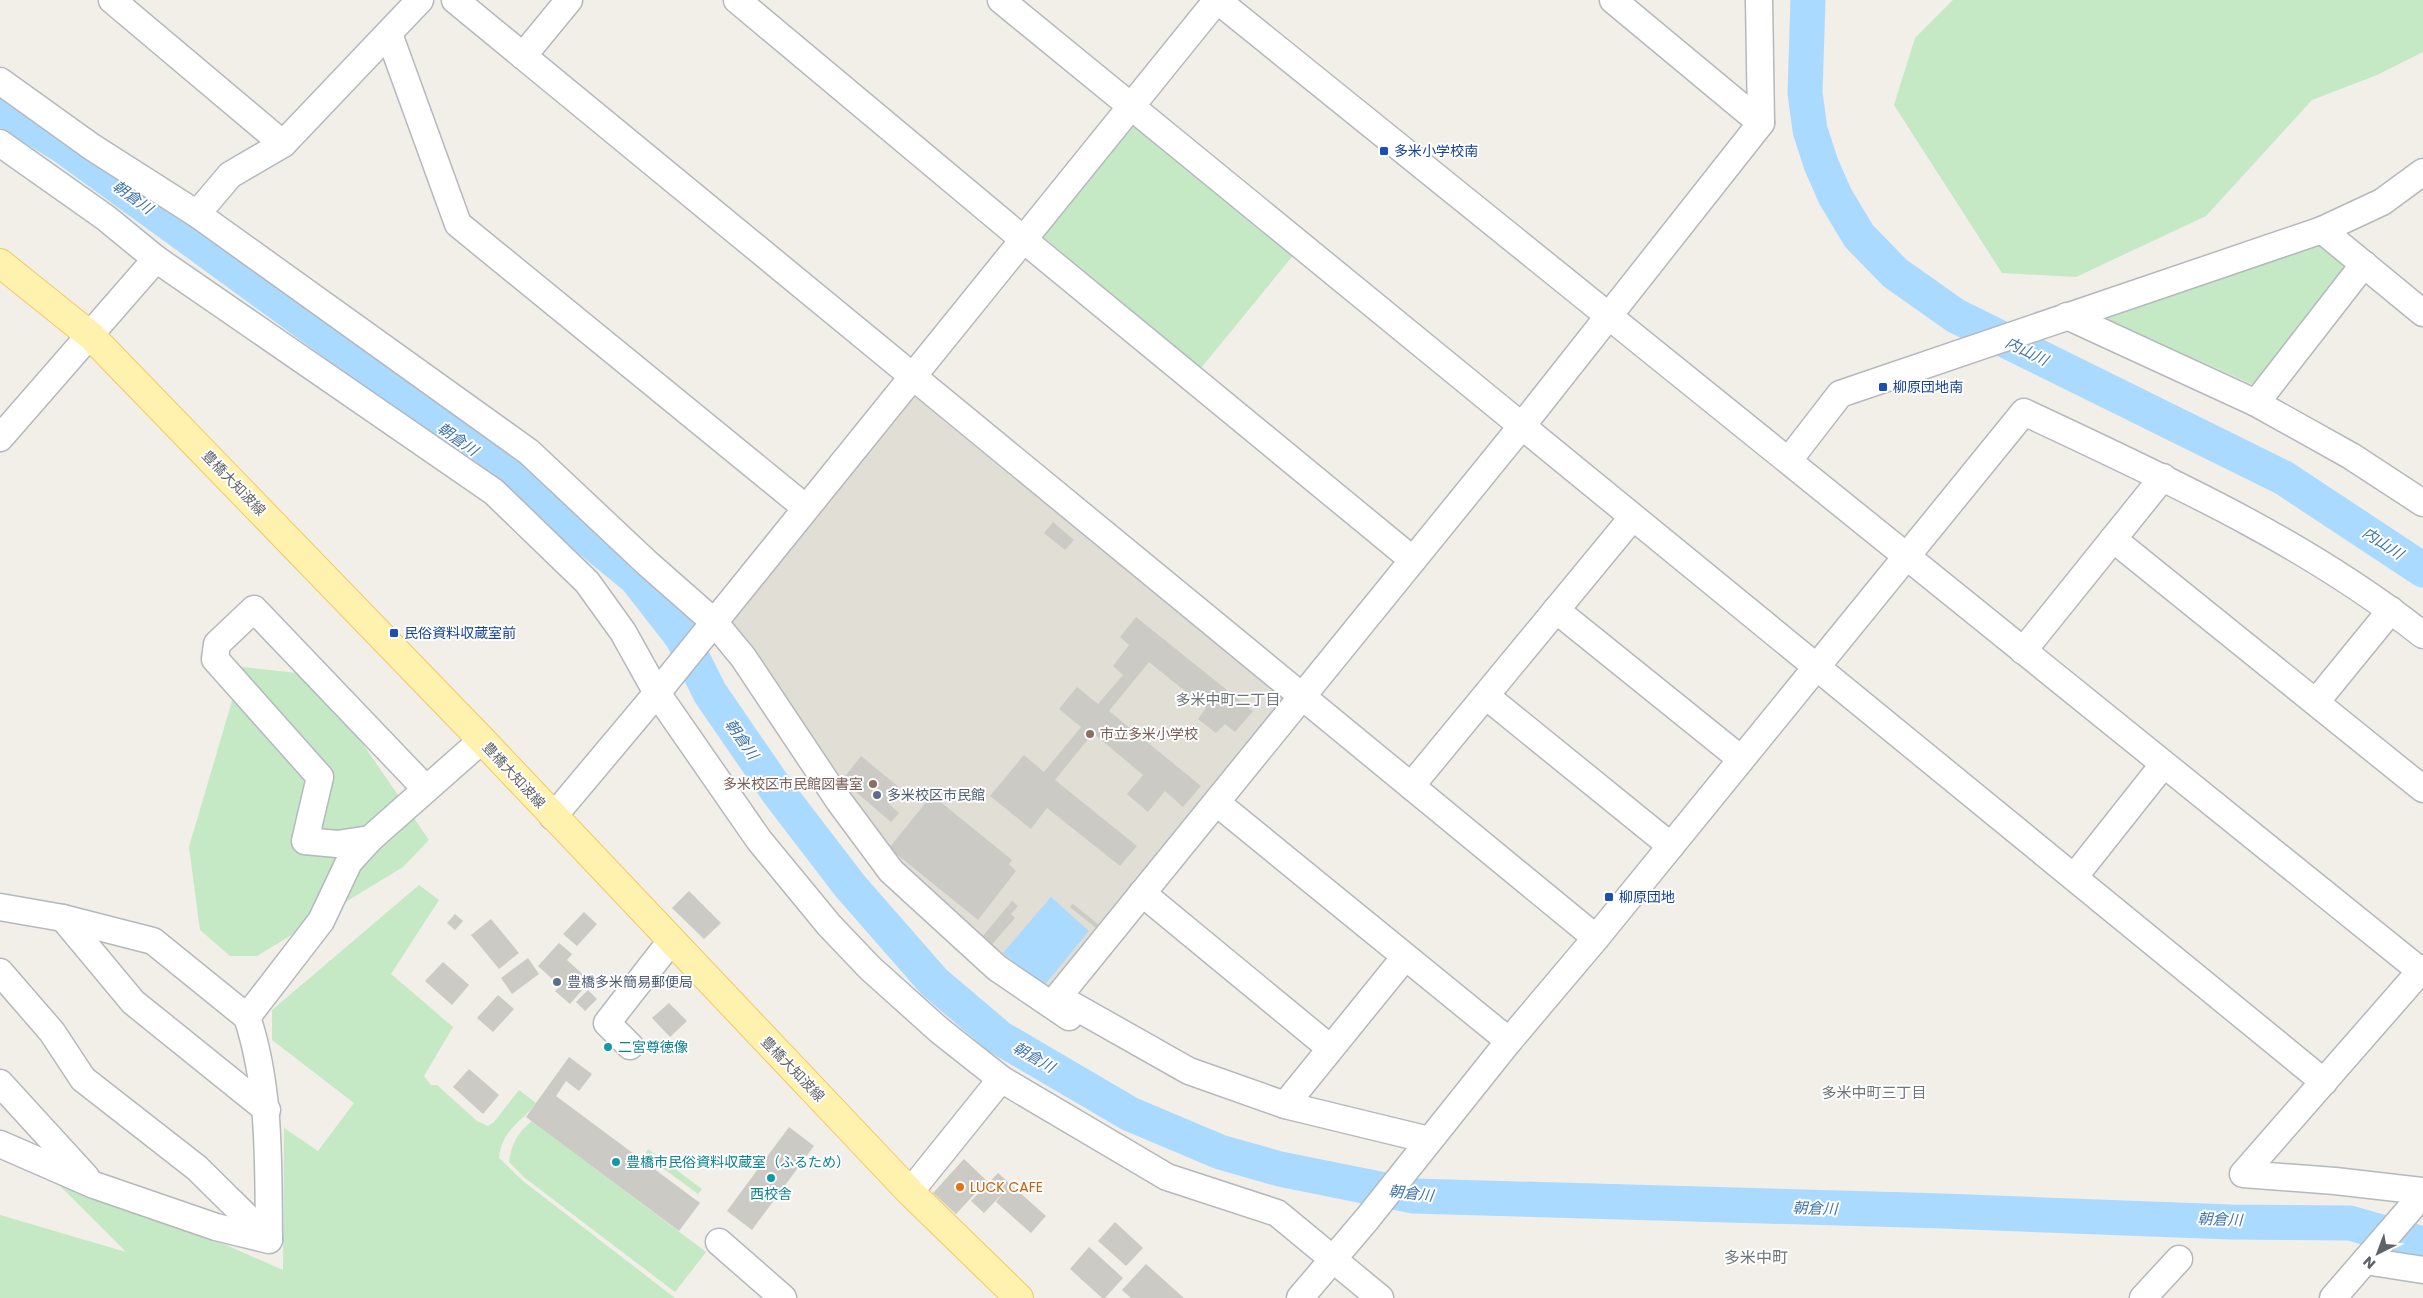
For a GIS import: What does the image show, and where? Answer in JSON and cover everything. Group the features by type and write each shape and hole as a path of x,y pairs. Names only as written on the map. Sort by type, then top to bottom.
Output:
{"main road":[{"name":"豊橋大知波線","path":"0,263 91,336 482,740 910,1192 1019,1298"}],"street":[{"path":"112,0 284,144"},
{"path":"198,214 230,175 284,144 420,0"},
{"path":"455,0 1596,938"},
{"path":"523,56 569,0"},
{"path":"737,0 1024,240 1413,560"},
{"path":"1001,0 1632,518 2075,876 2324,1082"},
{"path":"553,817 662,687 1217,0 1789,460 2163,765 2422,970 2243,1174 2420,1197"},
{"path":"1613,0 1761,123"},
{"path":"1423,1148 1285,1106 1189,1070 1058,997 1521,427 1761,123 1759,0"},
{"path":"389,34 458,224 806,508"},
{"path":"0,80 92,147 198,214 529,452 712,625 743,657 839,801 892,871 998,968 1056,1009 1173,1078 1189,1070"},
{"path":"0,143 106,218 156,259 494,492 587,582 662,687 759,840 828,925 870,968 939,1030 1001,1080 1167,1177 1277,1213 1380,1298"},
{"path":"1789,460 1840,394 2322,230 2382,202 2423,172"},
{"path":"2322,230 2423,313"},
{"path":"5,421 91,336 156,259"},
{"path":"2256,403 2364,264"},
{"path":"2067,316 2256,403 2351,456 2423,503"},
{"path":"1300,1298 1367,1219 1509,1041 1596,938 2024,412 2163,477 2286,542 2391,610 2423,635"},
{"path":"2023,652 2163,477"},
{"path":"1411,786 1632,518"},
{"path":"2113,539 2423,789"},
{"path":"370,839 338,844 305,841 320,777 215,659 217,644 254,609 426,789"},
{"path":"1556,610 1741,759"},
{"path":"2316,702 2391,610"},
{"path":"1486,696 1671,846"},
{"path":"247,1017 321,921 349,862 370,839 482,740"},
{"path":"2075,876 2163,765"},
{"path":"1217,803 1509,1041"},
{"path":"1142,894 1330,1048"},
{"path":"0,907 63,918 153,941 247,1017 257,1047 267,1110 269,1240"},
{"path":"63,918 133,1002 267,1110"},
{"path":"630,1046 607,1023 671,941"},
{"path":"1285,1106 1405,957"},
{"path":"0,972 52,1032 84,1079 197,1168 269,1240"},
{"path":"910,1192 1001,1080"},
{"path":"0,1083 94,1185"},
{"path":"0,1144 94,1185 216,1227 269,1240"},
{"path":"2333,1298 2420,1197"},
{"path":"719,1242 783,1298"},
{"path":"2143,1298 2179,1259"},
{"path":"2367,1259 2423,1270"}],"shaded area":[{"path":"915,397 1284,695 1283,707 1044,992 895,869 726,623 908,401"}],"green space":[{"path":"1953,0 2423,0 2423,52 2377,75 2312,100 2206,216 2076,277 2002,273 1894,105 1915,38"},
{"path":"1136,122 1295,253 1201,368 1042,236"},
{"path":"2318,245 2349,263 2256,386 2102,317"},
{"path":"242,667 297,673 358,737 429,840 403,867 257,956 230,956 200,930 189,847"},
{"path":"419,885 439,900 391,974 453,1027 424,1076 431,1085 437,1085 477,1121 488,1126 494,1122 519,1090 536,1103 508,1133 501,1148 499,1158 523,1181 675,1298 0,1298 0,1215 126,1252 60,1186 226,1245 283,1270 284,1128 318,1151 354,1103 272,1040 272,1010"},
{"path":"532,1121 706,1252 675,1292 525,1178 509,1162 511,1150 516,1139"},
{"path":"648,1149 702,1189 698,1194 645,1155"}],"water":[{"path":"1051,897 1089,931 1043,987 1003,953"}],"building":[{"path":"1053,522 1074,540 1065,550 1044,533"},
{"path":"1136,617 1253,711 1235,732 1225,724 1216,733 1198,719 1206,708 1149,662 1109,711 1201,786 1183,807 1165,791 1148,812 1127,794 1143,775 1093,733 1055,780 1137,846 1120,866 1047,808 1031,829 990,796 1024,755 1044,772 1081,727 1059,709 1077,687 1098,704 1123,675 1113,666 1129,645 1120,637"},
{"name":"多米校区市民館","path":"861,756 900,788 888,803 899,813 891,822 842,780"},
{"path":"932,795 1012,860 1009,864 1016,871 978,920 889,848"},
{"path":"689,891 721,923 704,939 672,908"},
{"path":"1012,901 1018,906 1011,914 1015,918 987,950 978,942"},
{"path":"1073,904 1099,925 1096,928 1070,907"},
{"path":"584,912 597,924 577,946 563,934"},
{"path":"455,914 463,921 455,930 447,923"},
{"path":"491,919 519,953 499,969 471,935"},
{"path":"559,943 572,954 567,960 590,981 570,1004 555,991 560,986 538,966"},
{"path":"528,958 539,974 512,994 501,978"},
{"path":"443,962 469,985 452,1005 425,981"},
{"path":"588,990 597,999 585,1011 576,1002"},
{"path":"498,995 514,1009 493,1032 477,1018"},
{"path":"669,1003 687,1021 670,1037 652,1018"},
{"name":"豊橋市民俗資料収蔵室（ふるため）","path":"569,1057 592,1074 579,1091 566,1081 556,1096 700,1203 679,1231 526,1117"},
{"path":"469,1069 499,1095 483,1114 453,1087"},
{"name":"西校舎","path":"789,1127 814,1146 752,1230 727,1211"},
{"name":"LUCK CAFE","path":"964,1159 987,1181 956,1214 933,1193"},
{"path":"998,1173 1046,1216 1031,1233 996,1202 1003,1193 984,1213 971,1201"},
{"path":"1115,1222 1143,1248 1126,1266 1098,1241"},
{"path":"1089,1247 1123,1278 1105,1298 1102,1298 1070,1269"},
{"path":"1146,1264 1184,1298 1131,1298 1122,1290"}],"waterway":[{"name":"内山川","path":"1808,0 1805,93 1810,130 1821,164 1835,196 1859,236 1895,273 1956,316 2284,478 2423,570"},
{"name":"朝倉川","path":"0,107 66,148 334,343 418,411 525,487 636,578 682,637 710,693 778,792 850,886 934,982 1000,1038 1130,1114 1220,1152 1280,1169 1414,1196 1943,1211 2231,1222 2350,1223 2423,1244"}],"place":[{"name":"多米小学校南","path":"1384,151"},
{"name":"柳原団地南","path":"1883,387"},
{"name":"民俗資料収蔵室前","path":"394,633"},
{"name":"市立多米小学校","path":"1090,734"},
{"name":"多米校区市民館図書室","path":"873,784"},
{"name":"多米校区市民館","path":"877,795"},
{"name":"柳原団地","path":"1609,897"},
{"name":"豊橋多米簡易郵便局","path":"557,982"},
{"name":"二宮尊徳像","path":"608,1047"},
{"name":"豊橋市民俗資料収蔵室（ふるため）","path":"616,1162"},
{"name":"西校舎","path":"771,1178"},
{"name":"LUCK CAFE","path":"960,1187"}],"district":[{"name":"多米中町二丁目","path":"1228,699"},
{"name":"多米中町三丁目","path":"1874,1092"},
{"name":"多米中町","path":"1756,1257"}]}
